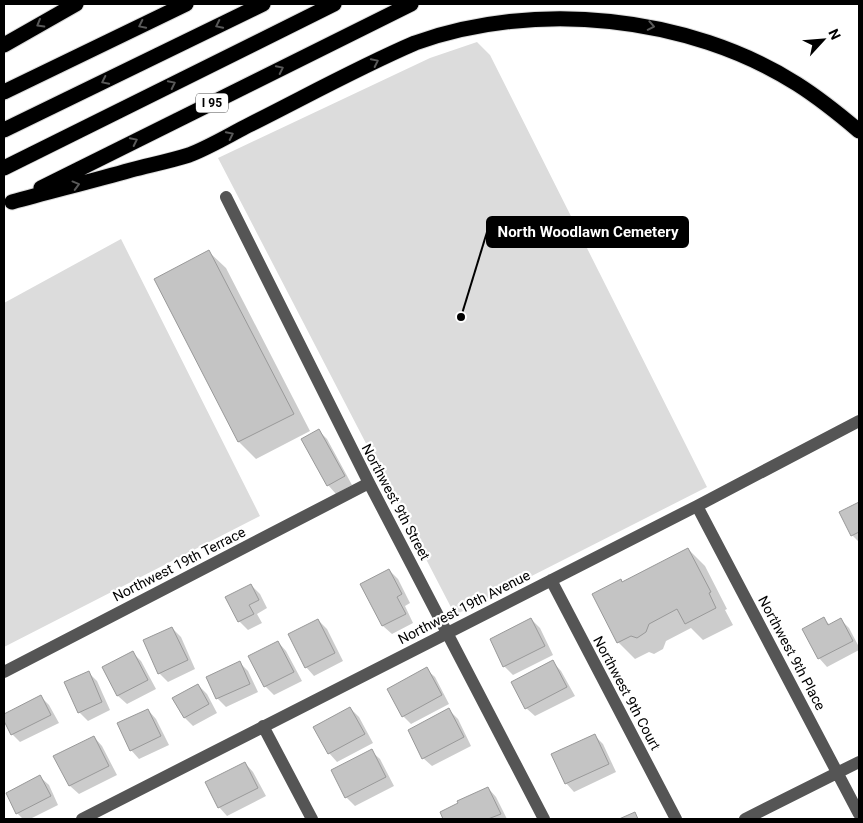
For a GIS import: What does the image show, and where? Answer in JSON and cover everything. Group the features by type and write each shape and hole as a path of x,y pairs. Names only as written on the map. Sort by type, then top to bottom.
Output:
{"highway":[{"path":"4,45 76,4"},
{"path":"4,92 186,4"},
{"path":"4,130 263,4"},
{"path":"4,168 334,4"},
{"name":"I 95","path":"8,204 411,4"},
{"path":"8,204 190,154 415,43 455,28 516,17 561,15 603,18 648,25 686,35 732,51 776,72 816,97 859,131"}],"street":[{"name":"Northwest 9th Street","path":"226,197 369,483 544,819"},
{"name":"Northwest 19th Avenue","path":"82,819 697,506 859,421"},
{"name":"Northwest 19th Terrace","path":"4,672 369,483"},
{"name":"Northwest 9th Place","path":"697,506 859,814"},
{"name":"Northwest 9th Court","path":"551,580 676,819"},
{"path":"263,726 312,819"},
{"path":"745,819 859,762"}],"shaded area":[{"path":"477,42 490,55 707,487 455,615 218,158 430,58"},
{"path":"121,239 260,516 4,647 4,303"}],"building":[{"path":"209,250 294,414 238,442 154,279"},
{"path":"319,429 345,476 327,486 301,439"},
{"path":"859,502 859,532 851,536 839,512"},
{"path":"688,548 711,592 709,593 716,608 685,624 677,609 649,624 646,632 637,638 631,636 617,643 592,594 621,579 622,582"},
{"path":"389,569 402,594 397,597 406,614 382,626 360,584"},
{"path":"251,584 259,600 249,605 254,614 238,622 225,597"},
{"path":"824,617 828,625 841,618 853,641 818,659 802,629"},
{"path":"531,618 545,646 503,667 490,639"},
{"path":"318,619 335,653 305,668 288,634"},
{"path":"172,627 188,660 158,674 143,640"},
{"path":"278,641 294,672 264,687 248,656"},
{"path":"133,651 148,680 117,696 102,667"},
{"path":"553,660 567,687 525,709 511,682"},
{"path":"240,661 250,684 216,699 206,677"},
{"path":"427,667 442,695 402,717 387,689"},
{"path":"89,671 102,702 78,713 64,682"},
{"path":"198,684 209,704 184,718 172,698"},
{"path":"41,695 51,715 11,735 4,721 4,714"},
{"path":"350,707 365,734 328,754 313,727"},
{"path":"449,708 464,737 422,759 408,730"},
{"path":"148,709 161,736 130,751 117,723"},
{"path":"595,734 609,764 565,784 551,754"},
{"path":"94,736 109,766 69,786 53,756"},
{"path":"372,749 386,777 345,798 331,770"},
{"path":"245,762 258,788 218,808 205,782"},
{"path":"40,775 51,796 16,814 6,793"},
{"path":"488,787 501,814 488,819 443,819 440,812 458,803 457,801"},
{"path":"635,812 638,819 619,819"}],"place":[{"name":"North Woodlawn Cemetery","path":"461,317"}]}
